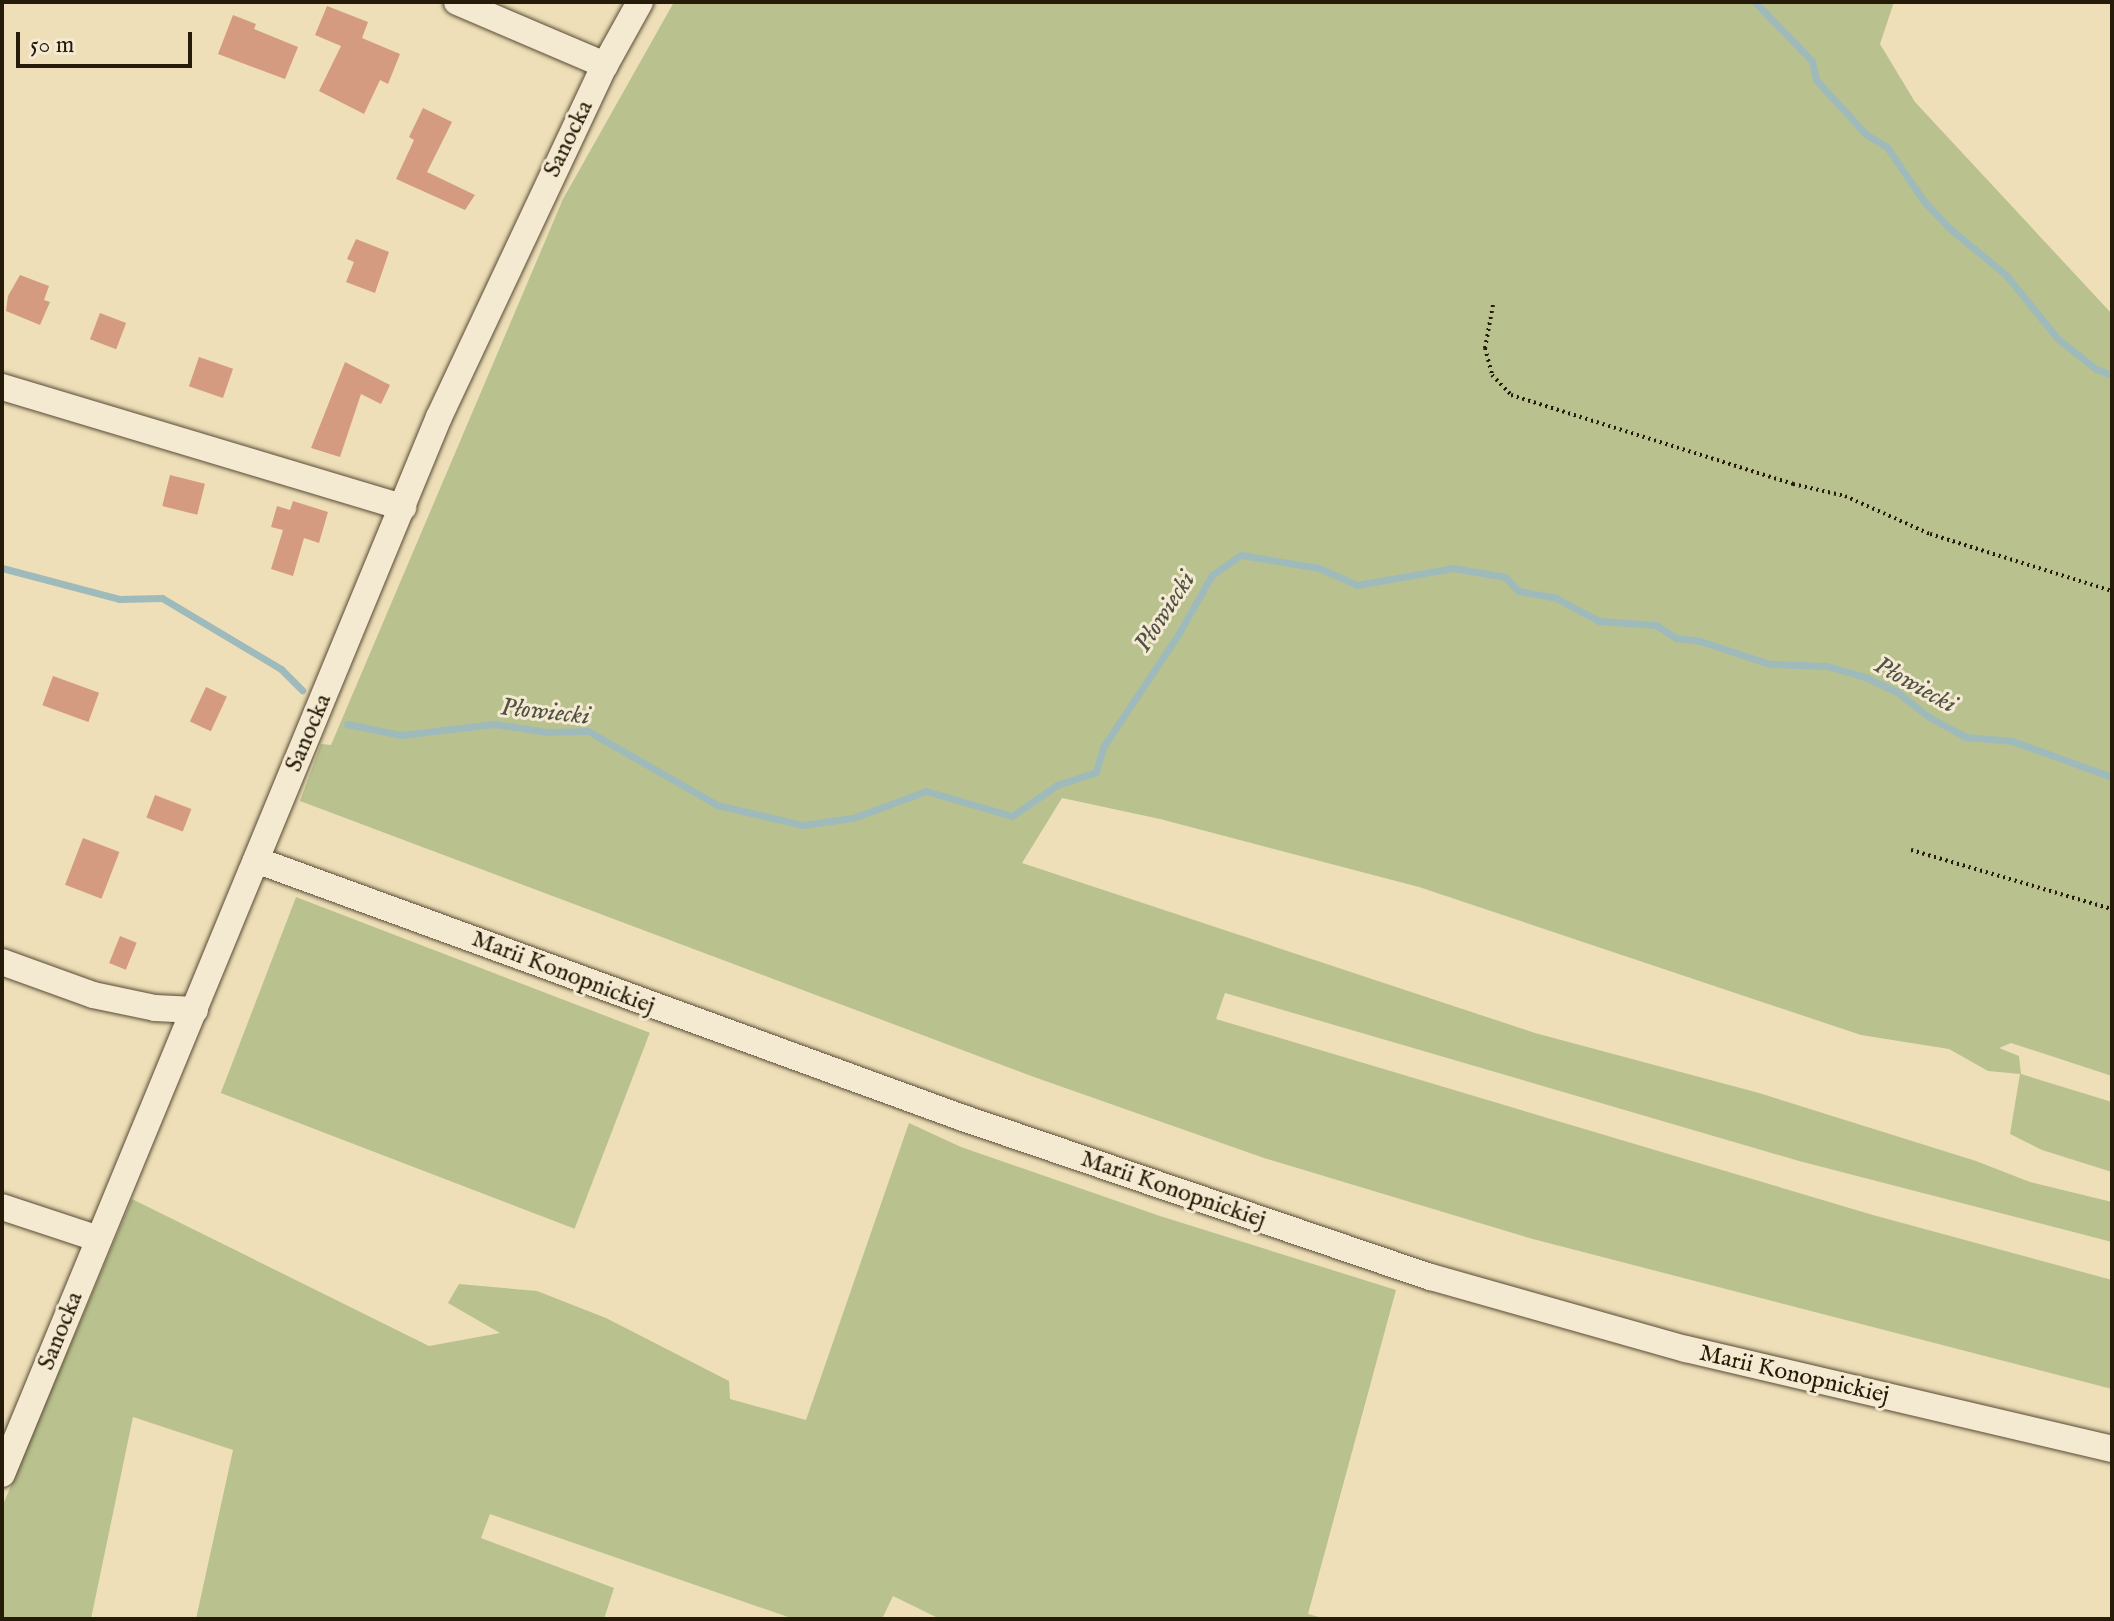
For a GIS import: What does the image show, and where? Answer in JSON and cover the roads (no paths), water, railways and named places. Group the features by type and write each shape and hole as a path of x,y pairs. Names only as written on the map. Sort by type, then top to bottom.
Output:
{"street":[{"path":"457,2 605,65"},
{"name":"Sanocka","path":"2,1474 439,417 605,65 640,2"},
{"path":"2,387 403,507"},
{"name":"Marii Konopnickiej","path":"256,860 963,1118 1416,1273 1686,1349 2112,1449"},
{"path":"2,962 93,995 155,1008 195,1010"},
{"path":"2,1207 99,1239"}],"waterway":[{"path":"1755,2 1812,61 1816,80 1867,135 1887,147 1923,200 1948,227 2006,275 2058,339 2096,369 2112,375"},
{"name":"Płowiecki","path":"347,724 401,735 494,724 547,732 588,731 717,805 802,825 853,818 926,791 1012,816 1057,785 1096,772 1103,747 1176,638 1212,575 1241,555 1319,568 1357,585 1453,568 1505,577 1518,591 1556,598 1599,621 1656,625 1676,638 1700,641 1770,664 1827,666 1865,677 1897,692 1929,717 1966,737 2012,741 2112,777"},
{"name":"Płowiecki","path":"2,568 119,599 162,598 281,669 302,690"}]}
